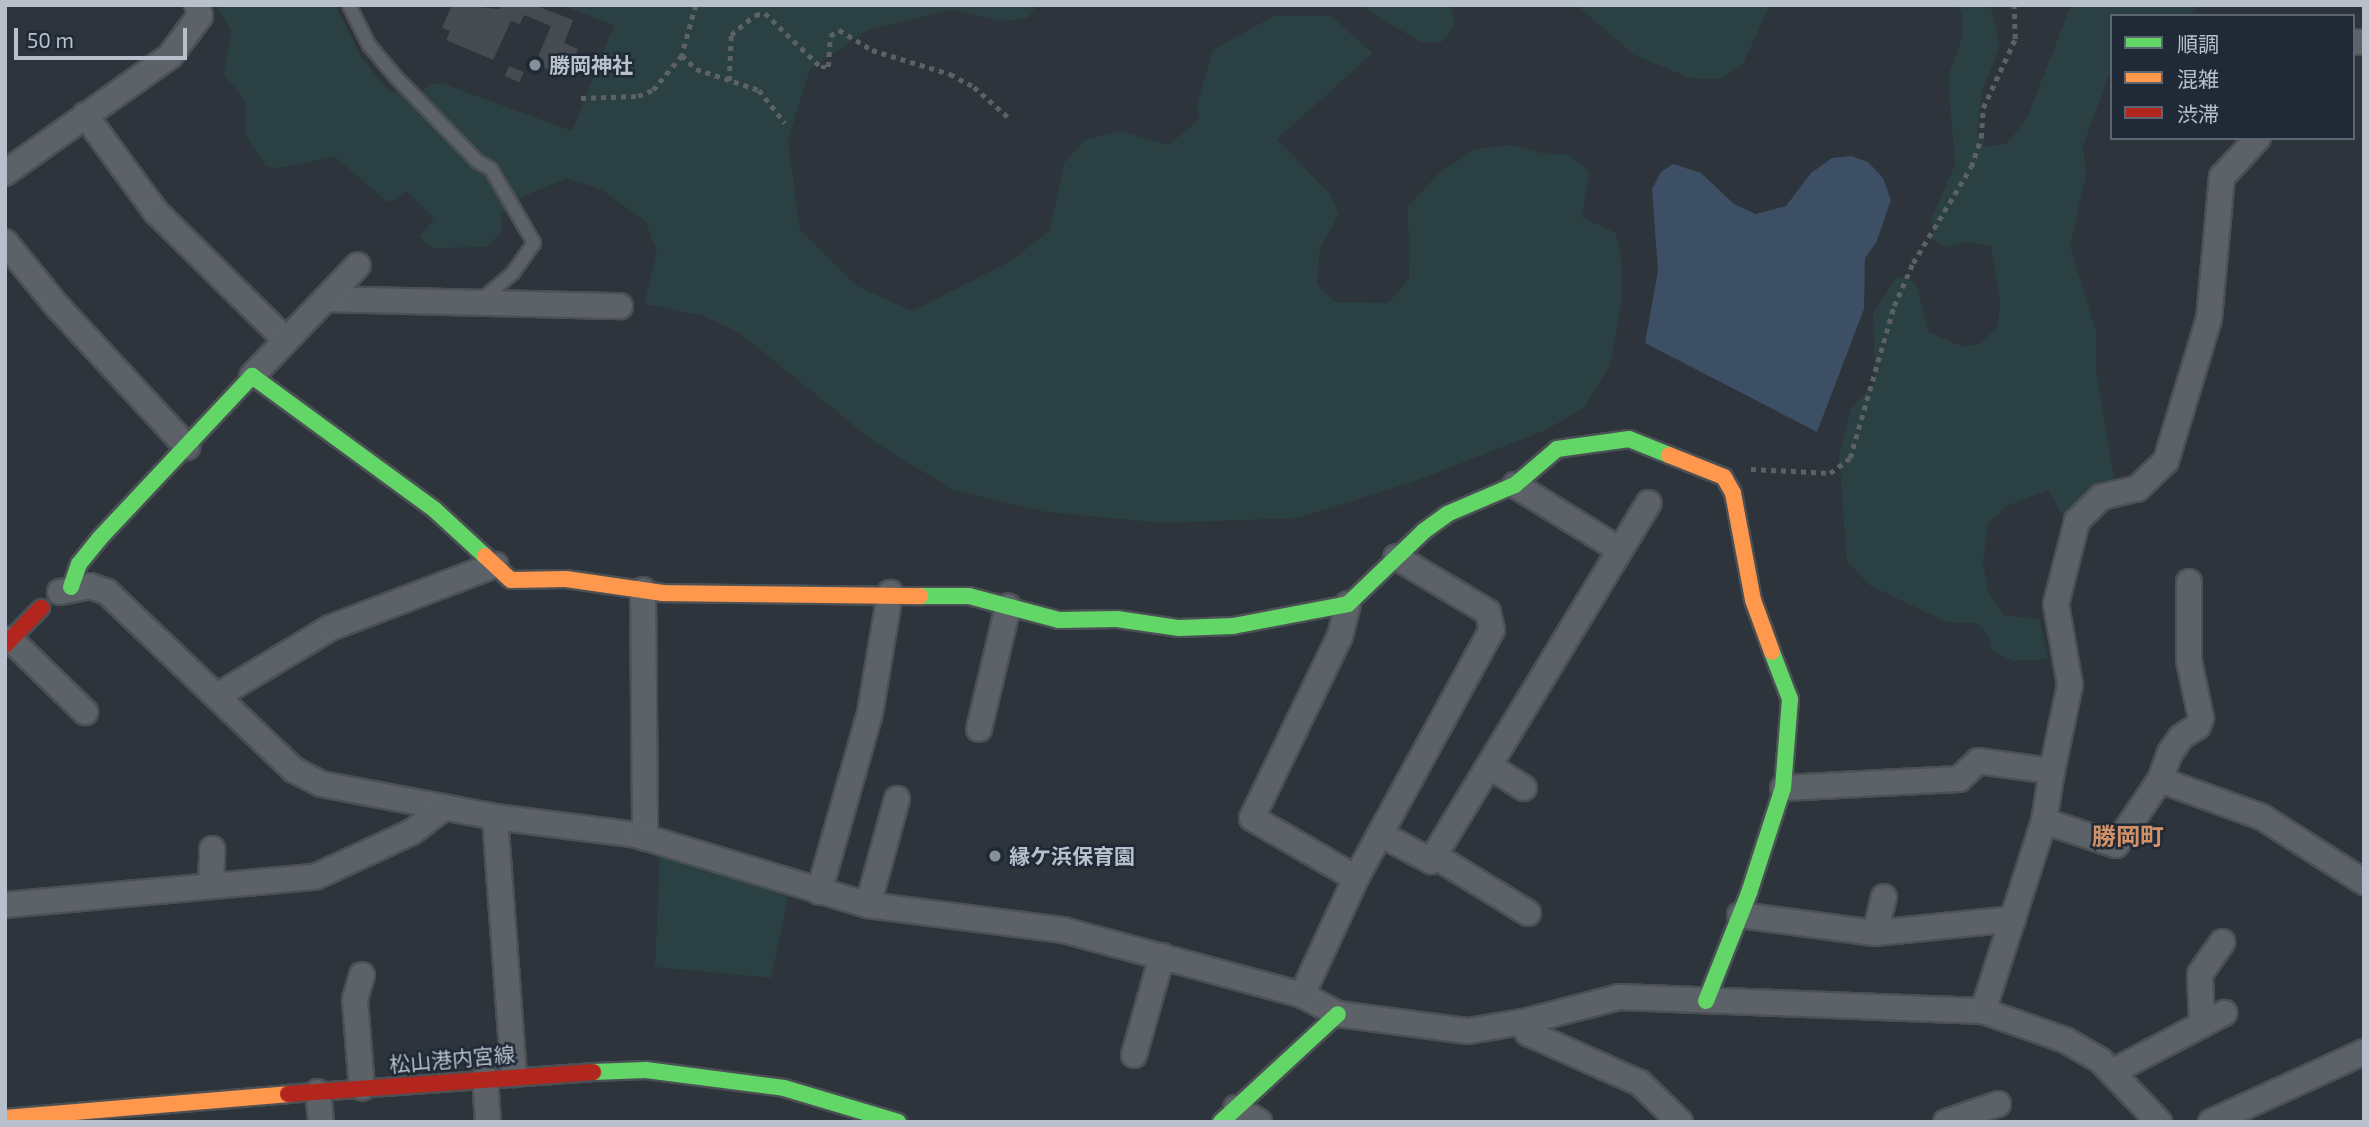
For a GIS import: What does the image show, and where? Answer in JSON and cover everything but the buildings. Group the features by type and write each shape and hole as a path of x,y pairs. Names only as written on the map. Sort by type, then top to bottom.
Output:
{"street":[{"path":"5,173 85,115 136,84 170,56 192,32 200,16 197,5"},
{"path":"85,115 156,212 286,340"},
{"path":"1983,1011 2043,821 2070,685 2056,604 2077,521 2101,497 2137,489 2166,461 2210,319 2222,177 2256,140"},
{"path":"5,242 57,306 187,447"},
{"path":"71,587 79,564 99,538 358,265"},
{"path":"326,299 620,306"},
{"path":"252,376 435,510 511,580 566,579 643,590 969,596 1059,620 1117,619 1179,628 1233,626 1348,604"},
{"path":"1356,878 1252,817 1340,636 1348,604 1396,557 1447,514 1515,485 1557,449 1608,438 1629,439 1664,450 1724,477 1733,493 1753,600 1790,699 1783,788 1740,915 1706,1001"},
{"path":"1515,485 1620,550"},
{"path":"1380,834 1431,861 1649,503"},
{"path":"1302,995 1356,878 1492,630 1488,612 1396,557"},
{"path":"219,695 330,628 495,565"},
{"path":"2043,821 2116,845 2160,780 2170,753 2181,737 2199,726 2201,718 2189,661 2189,582"},
{"path":"85,712 8,642 41,608 71,587 90,586 114,597 307,779 349,791 495,817 645,838 868,905 1063,930 1302,995 1338,1014 1468,1031 1524,1022 1619,997 1983,1011 2065,1041 2100,1060 2159,1122"},
{"path":"643,590 645,838"},
{"path":"819,892 870,713 890,593"},
{"path":"979,729 1008,606"},
{"path":"1783,788 1959,779 1978,761 2052,771"},
{"path":"1489,766 1524,788"},
{"path":"2160,780 2262,817 2364,882"},
{"path":"868,905 897,799"},
{"path":"5,905 315,877 412,832 444,807"},
{"path":"495,817 514,1074"},
{"path":"211,886 212,849"},
{"path":"1434,856 1528,913"},
{"path":"1875,933 1884,897"},
{"path":"1740,915 1875,933 2013,919"},
{"path":"2202,1025 2200,974 2222,942"},
{"path":"1134,1055 1162,957"},
{"path":"362,975 355,1000 362,1088"},
{"path":"2112,1072 2224,1013"},
{"path":"1228,1115 1338,1014"},
{"path":"1524,1022 1528,1033 1640,1083 1674,1120"},
{"path":"2211,1122 2362,1057"},
{"name":"松山港内宮線","path":"5,1118 514,1074 604,1070 699,1074 784,1088 898,1122"},
{"path":"485,1077 488,1122"},
{"path":"318,1092 321,1122"},
{"path":"1946,1122 1998,1104"},
{"path":"1228,1115 1259,1122"}],"lane":[{"path":"349,5 369,45 395,76 477,160 491,169 534,243 498,289 477,302"}],"path":[{"path":"581,98 638,96 653,90 682,55 696,5"},
{"path":"1724,477 1757,468 1830,473 1850,458 1894,306 1913,263 1971,167 1981,138 1983,108 2015,39 2014,5"},
{"path":"729,81 731,36 755,15 765,13 821,67 828,67 830,36 839,30 872,50 950,74 974,87 1008,117"},
{"path":"682,55 696,69 759,90 785,123"}],"green space":[{"path":"216,5 335,5 361,57 389,92 417,94 431,84 444,84 572,131 614,25 560,5 1037,5 1028,18 1002,21 951,10 867,30 810,69 788,140 800,230 857,286 912,311 1011,261 1050,230 1064,163 1084,140 1120,131 1168,145 1200,119 1196,107 1213,50 1274,16 1331,16 1373,53 1277,139 1330,194 1339,214 1320,249 1317,284 1335,302 1388,303 1409,279 1408,207 1438,174 1475,149 1511,145 1546,154 1568,154 1589,172 1582,217 1616,233 1622,262 1622,298 1610,365 1585,407 1546,430 1413,482 1298,518 1163,523 1046,512 953,490 873,441 741,334 704,316 644,304 657,252 646,222 602,190 567,178 520,198 502,214 502,231 487,247 433,248 419,237 434,219 406,191 389,203 335,157 278,168 266,166 246,137 245,101 224,74 231,30"},
{"path":"1360,5 1450,5 1455,24 1442,42 1420,42"},
{"path":"1576,5 1770,5 1743,64 1721,79 1690,78 1634,55"},
{"path":"1955,5 1990,5 2000,46 1982,91 1977,133 1985,147 2007,143 2026,120 2071,5 2202,5 2189,14 2110,14 2110,72 2083,145 2086,175 2070,246 2096,331 2096,368 2114,478 2064,519 2049,490 2007,506 1988,523 1983,562 1988,591 2003,615 2039,619 2048,659 2013,661 1993,652 1988,635 1976,623 1946,622 1869,585 1847,561 1839,457 1851,409 1875,382 1873,314 1897,276 1916,283 1929,332 1964,347 1981,343 1998,326 2000,302 1991,246 1965,242 1946,248 1933,240 1932,217 1955,165 1948,77 1962,37 1962,14"},
{"path":"660,850 790,888 771,978 655,967"}],"water":[{"path":"1851,156 1868,162 1883,178 1891,200 1876,243 1865,258 1864,309 1817,432 1645,343 1658,271 1652,189 1661,172 1673,164 1701,173 1734,204 1756,214 1786,206 1811,173 1832,158"}],"traffic: fast":[{"path":"71,587 79,564 99,539 252,376 435,510 485,556"},
{"path":"920,596 969,596 1059,620 1117,619 1179,628 1233,626 1348,604 1424,531 1447,514 1515,485 1557,449 1629,439 1669,455"},
{"path":"1706,1001 1749,893 1783,788 1790,699 1772,652"},
{"path":"1221,1122 1338,1014"},
{"path":"593,1072 646,1070 784,1088 898,1122"}],"traffic: slow":[{"path":"1669,455 1724,477 1733,493 1753,600 1772,652"},
{"path":"485,556 511,580 566,579 663,593 920,596"},
{"path":"5,1118 288,1094"}],"traffic: jam":[{"path":"5,645 41,608"},
{"path":"288,1094 593,1072"}],"place":[{"name":"勝岡神社","path":"535,65"},
{"name":"縁ケ浜保育園","path":"995,856"}],"district":[{"name":"勝岡町","path":"2128,836"}]}
